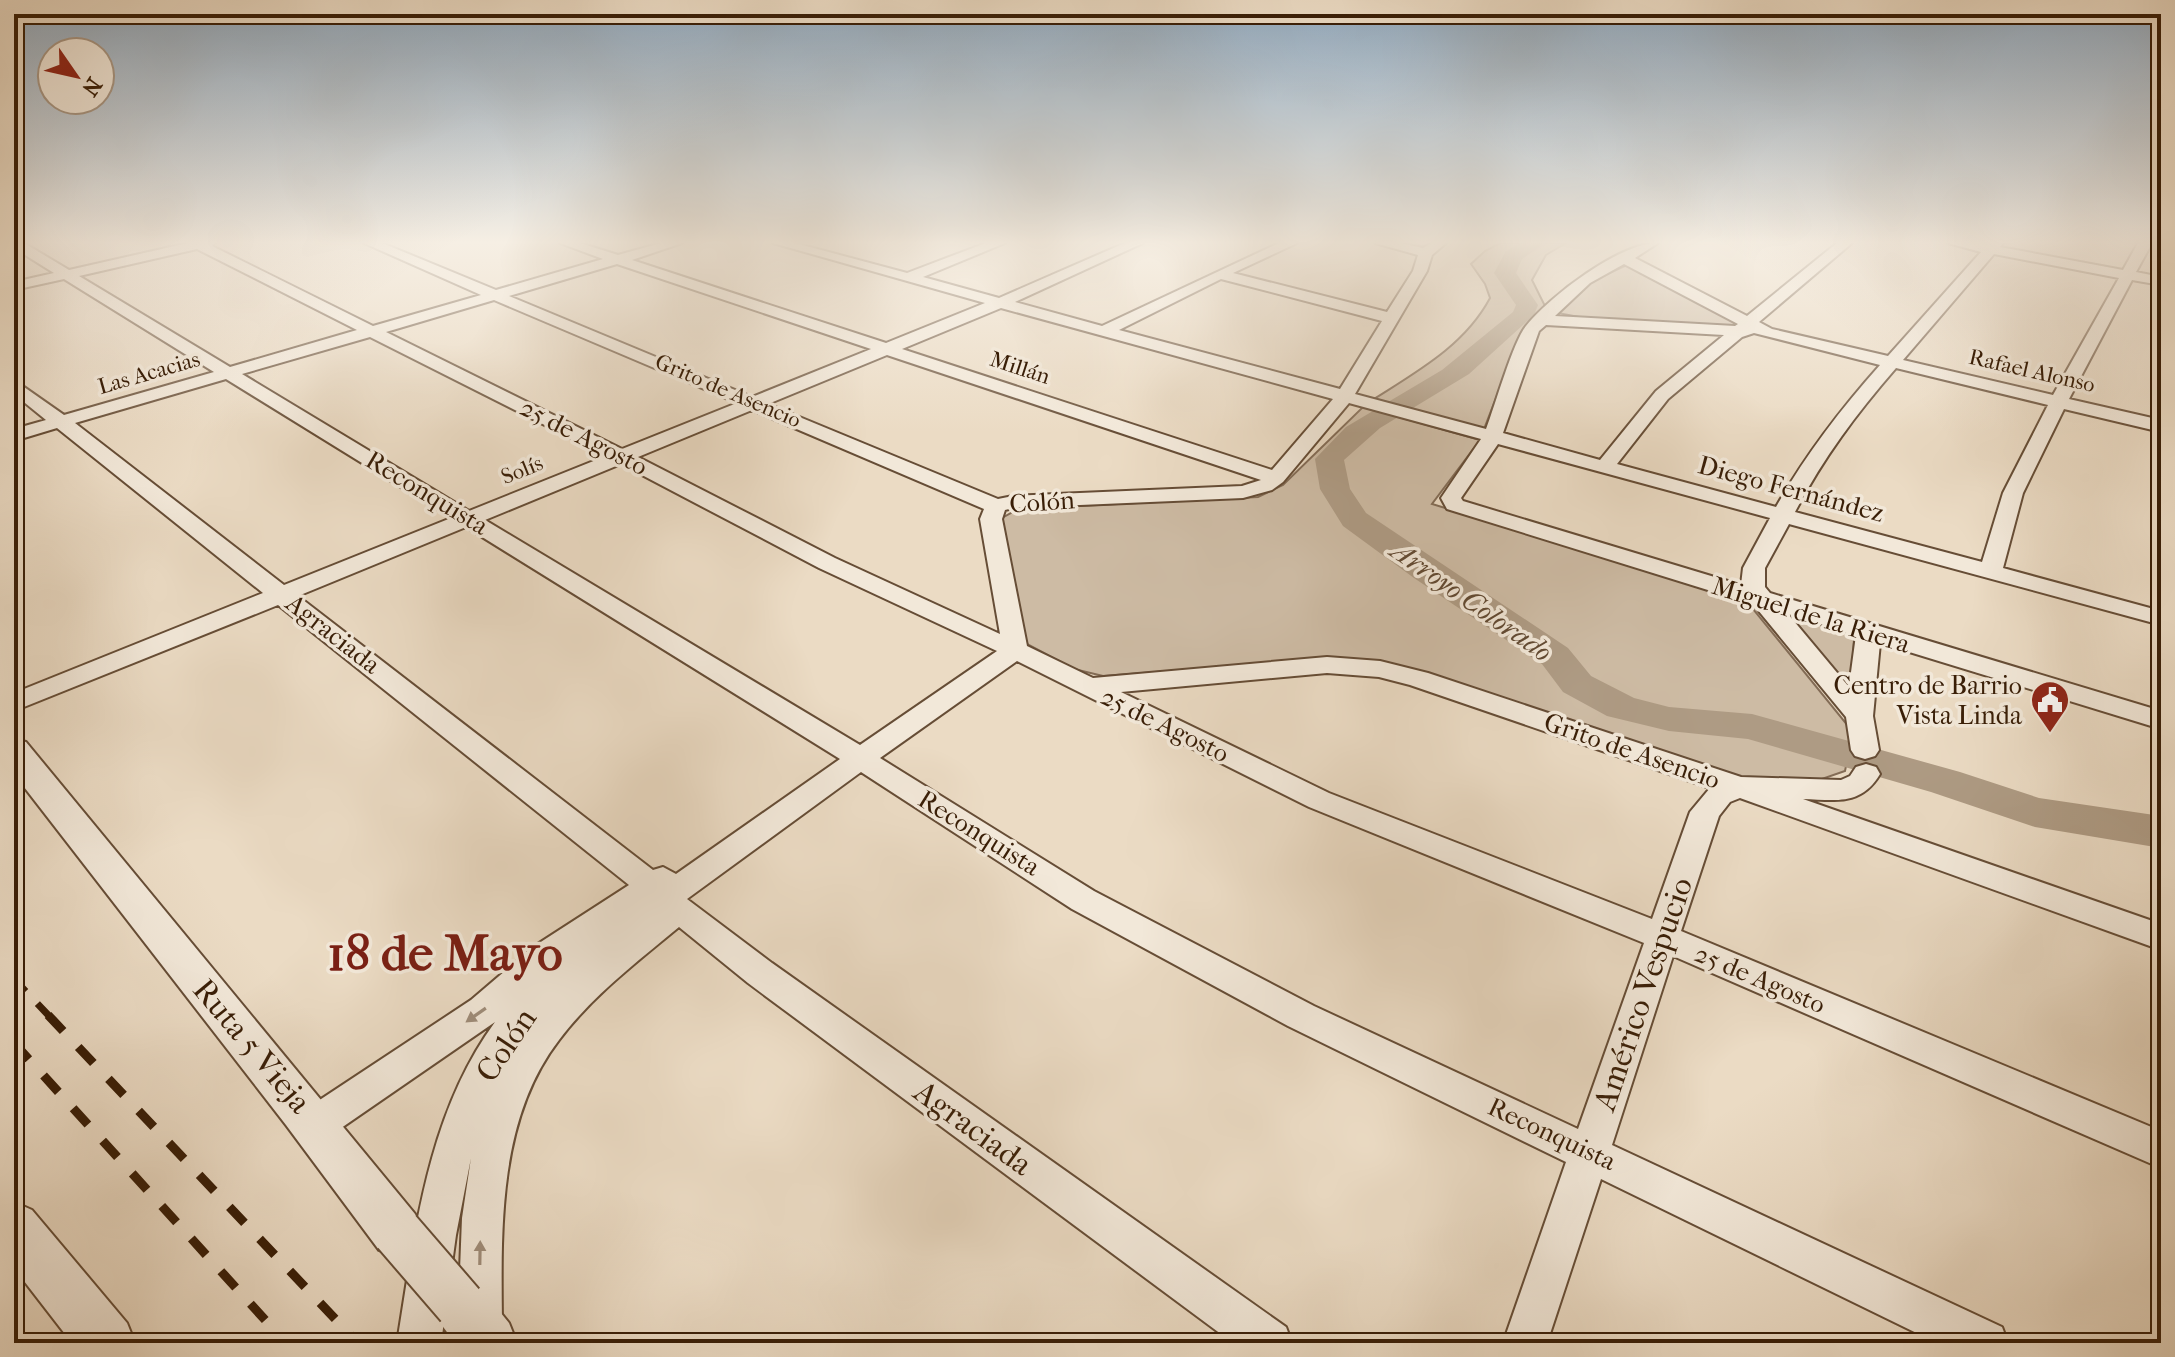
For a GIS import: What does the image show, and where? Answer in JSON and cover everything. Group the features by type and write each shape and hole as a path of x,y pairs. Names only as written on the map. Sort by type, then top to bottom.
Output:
{"street":[{"name":"Reconquista","path":"120,306 860,758 1083,900 1301,1016 1986,1343"},
{"name":"25 de Agosto","path":"325,306 827,563 1015,650 1319,800 1662,937 2161,1150"},
{"name":"Las Acacias","path":"14,435 459,306"},
{"name":"Grito de Asencio","path":"525,306 996,506"},
{"name":"Millán","path":"758,306 1276,478"},
{"name":"Solís","path":"14,703 992,306"},
{"name":"Diego Fernández","path":"1012,306 2161,618"},
{"path":"1104,331 1154,306"},
{"path":"1345,306 1391,318"},
{"name":"Colón","path":"317,1123 484,1010 545,956 664,897 1015,650 991,519 996,506 1013,502 1243,492 1265,486 1276,478 1344,397 1398,306"},
{"path":"1492,438 1532,329 1557,306"},
{"path":"1707,306 1744,328"},
{"path":"1605,467 1662,395 1770,306"},
{"path":"1859,716 1753,588 1754,568 1808,468 1839,423 1938,306"},
{"path":"1991,571 2013,493 2111,306"},
{"name":"Rafael Alonso","path":"1542,320 1744,328 2161,426"},
{"name":"Agraciada","path":"14,385 760,973 1270,1343"},
{"name":"Miguel de la Riera","path":"1492,438 1451,498 1454,505 2161,720"},
{"path":"1739,787 1844,790 1860,783 1865,762 1859,716 1869,632"},
{"name":"Grito de Asencio","path":"1085,687 1327,665 1380,669 1419,679 1739,787 2161,937"},
{"name":"Ruta 5 Vieja","path":"14,750 141,915 317,1123 397,1232 477,1326"},
{"name":"Américo Vespucio","path":"1525,1343 1705,812 1720,795 1739,787"},
{"name":"Colón","path":"419,1343 443,1183 465,1113 489,1062 518,1018 562,975 743,841"},
{"name":"Colón","path":"477,1326 480,1242 504,1102 532,1049 561,1013 603,972 664,897"},
{"path":"14,1227 107,1343"}],"shaded area":[{"path":"1485,306 1546,308 1521,333 1484,429 1374,399 1439,356"},
{"path":"1565,306 1707,306 1734,320 1735,326 1726,329 1589,319 1558,313"},
{"path":"1363,407 1480,440 1432,504 1745,599 1853,732 1845,771 1819,780 1731,779 1335,658 1103,676 1074,669 1025,643 1002,518 1018,509 1258,497 1283,485"},
{"path":"1789,614 1852,634 1852,681 1839,676"}],"waterway":[{"name":"Arroyo Colorado","path":"1526,306 1523,315 1460,368 1371,422 1329,459 1335,489 1354,519 1426,571 1555,656 1577,684 1621,707 1669,719 1752,727 1945,782 2035,812 2161,832"}],"railway":[{"path":"14,979 50,1017"},
{"path":"48,1015 358,1343"},
{"path":"14,1043 286,1343"}],"place":[{"name":"Centro de Barrio Vista Linda","path":"2050,734"}],"district":[{"name":"18 de Mayo","path":"445,953"}]}
